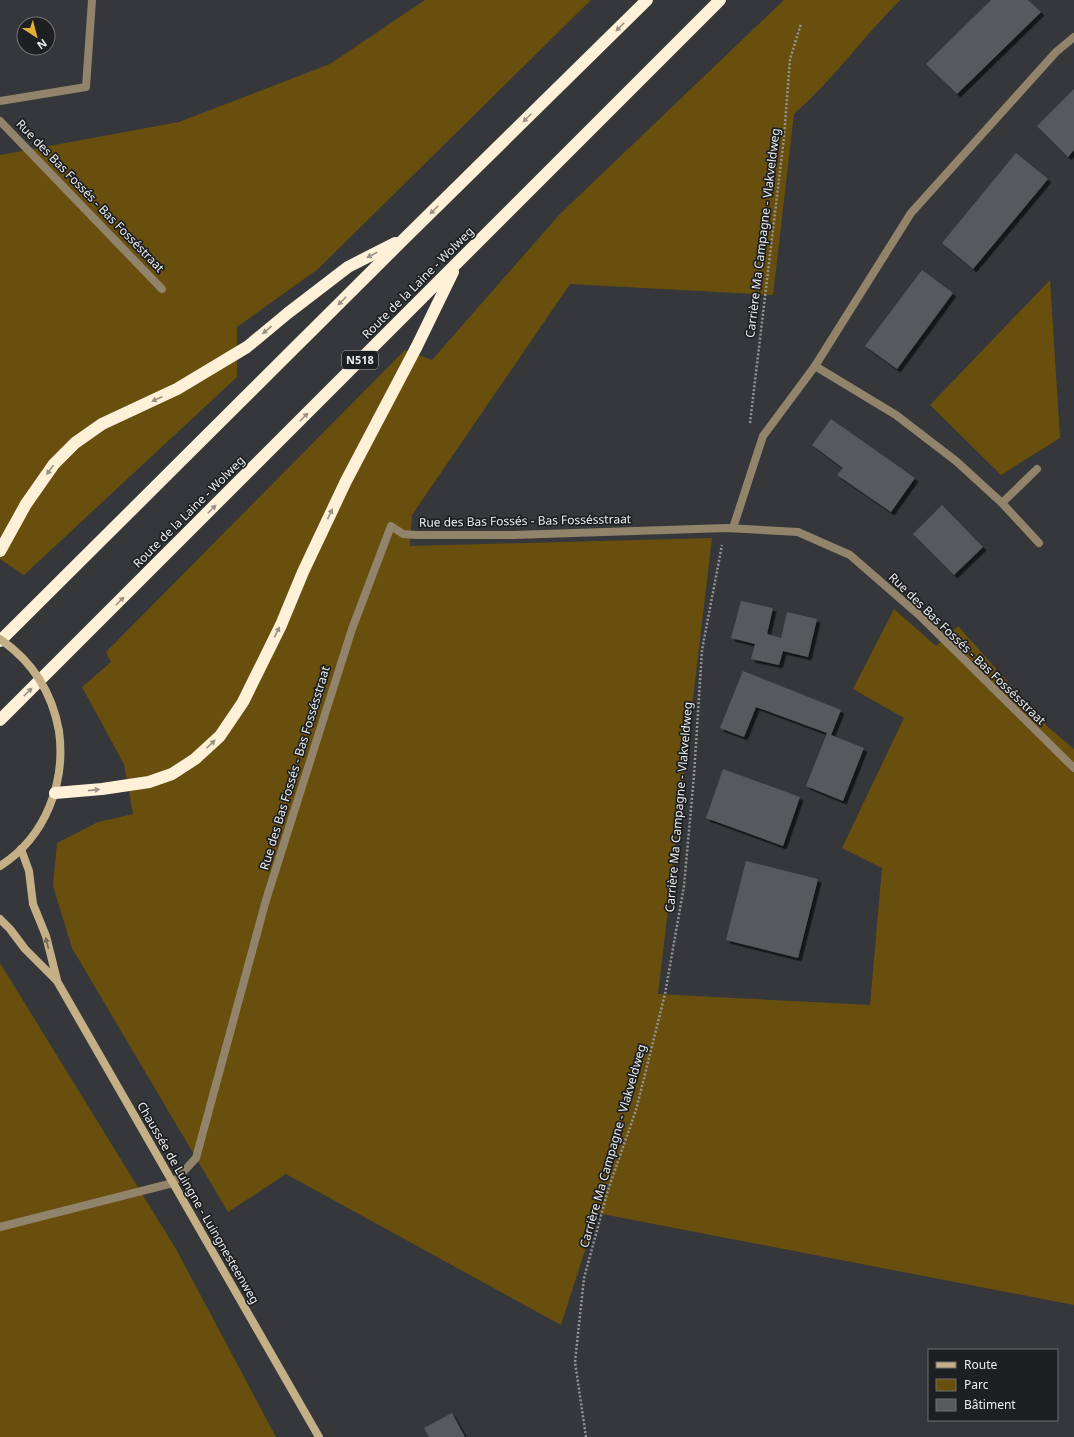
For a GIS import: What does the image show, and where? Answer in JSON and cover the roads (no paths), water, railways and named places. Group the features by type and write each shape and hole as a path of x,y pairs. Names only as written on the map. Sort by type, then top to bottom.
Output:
{"highway":[{"path":"0,640 647,0"},
{"name":"Route de la Laine - Wolweg","path":"0,720 720,0"},
{"path":"0,551 26,504 54,464 74,443 102,424 177,389 247,347 348,267 406,237"},
{"path":"55,793 102,789 149,782 172,774 196,759 220,736 243,702 281,625 303,572 346,481 418,346 457,264"}],"street":[{"path":"0,101 86,87 92,0"},
{"path":"729,528 762,436 815,366 911,213 1056,52 1074,37"},
{"name":"Rue des Bas Fossés - Bas Fosséstraat","path":"0,121 162,288"},
{"path":"815,366 896,415 956,461 1002,503 1039,543"},
{"path":"1002,503 1037,469"},
{"name":"Rue des Bas Fossés - Bas Fossésstraat","path":"173,1183 196,1158 269,892 352,629 391,526 403,534 416,535 513,535 729,528 798,532 850,555 919,615 1074,768"},
{"path":"0,640 17,652 42,682 53,705 60,730 61,743 59,770 55,793 48,811 39,828 21,849 0,866"},
{"name":"Chaussée de Luingne - Luingnesteenweg","path":"21,849 29,871 33,904 46,936 57,981"},
{"name":"Chaussée de Luingne - Luingnesteenweg","path":"0,919 10,928 25,948 57,981 319,1437"},
{"path":"0,1227 173,1183"}]}
